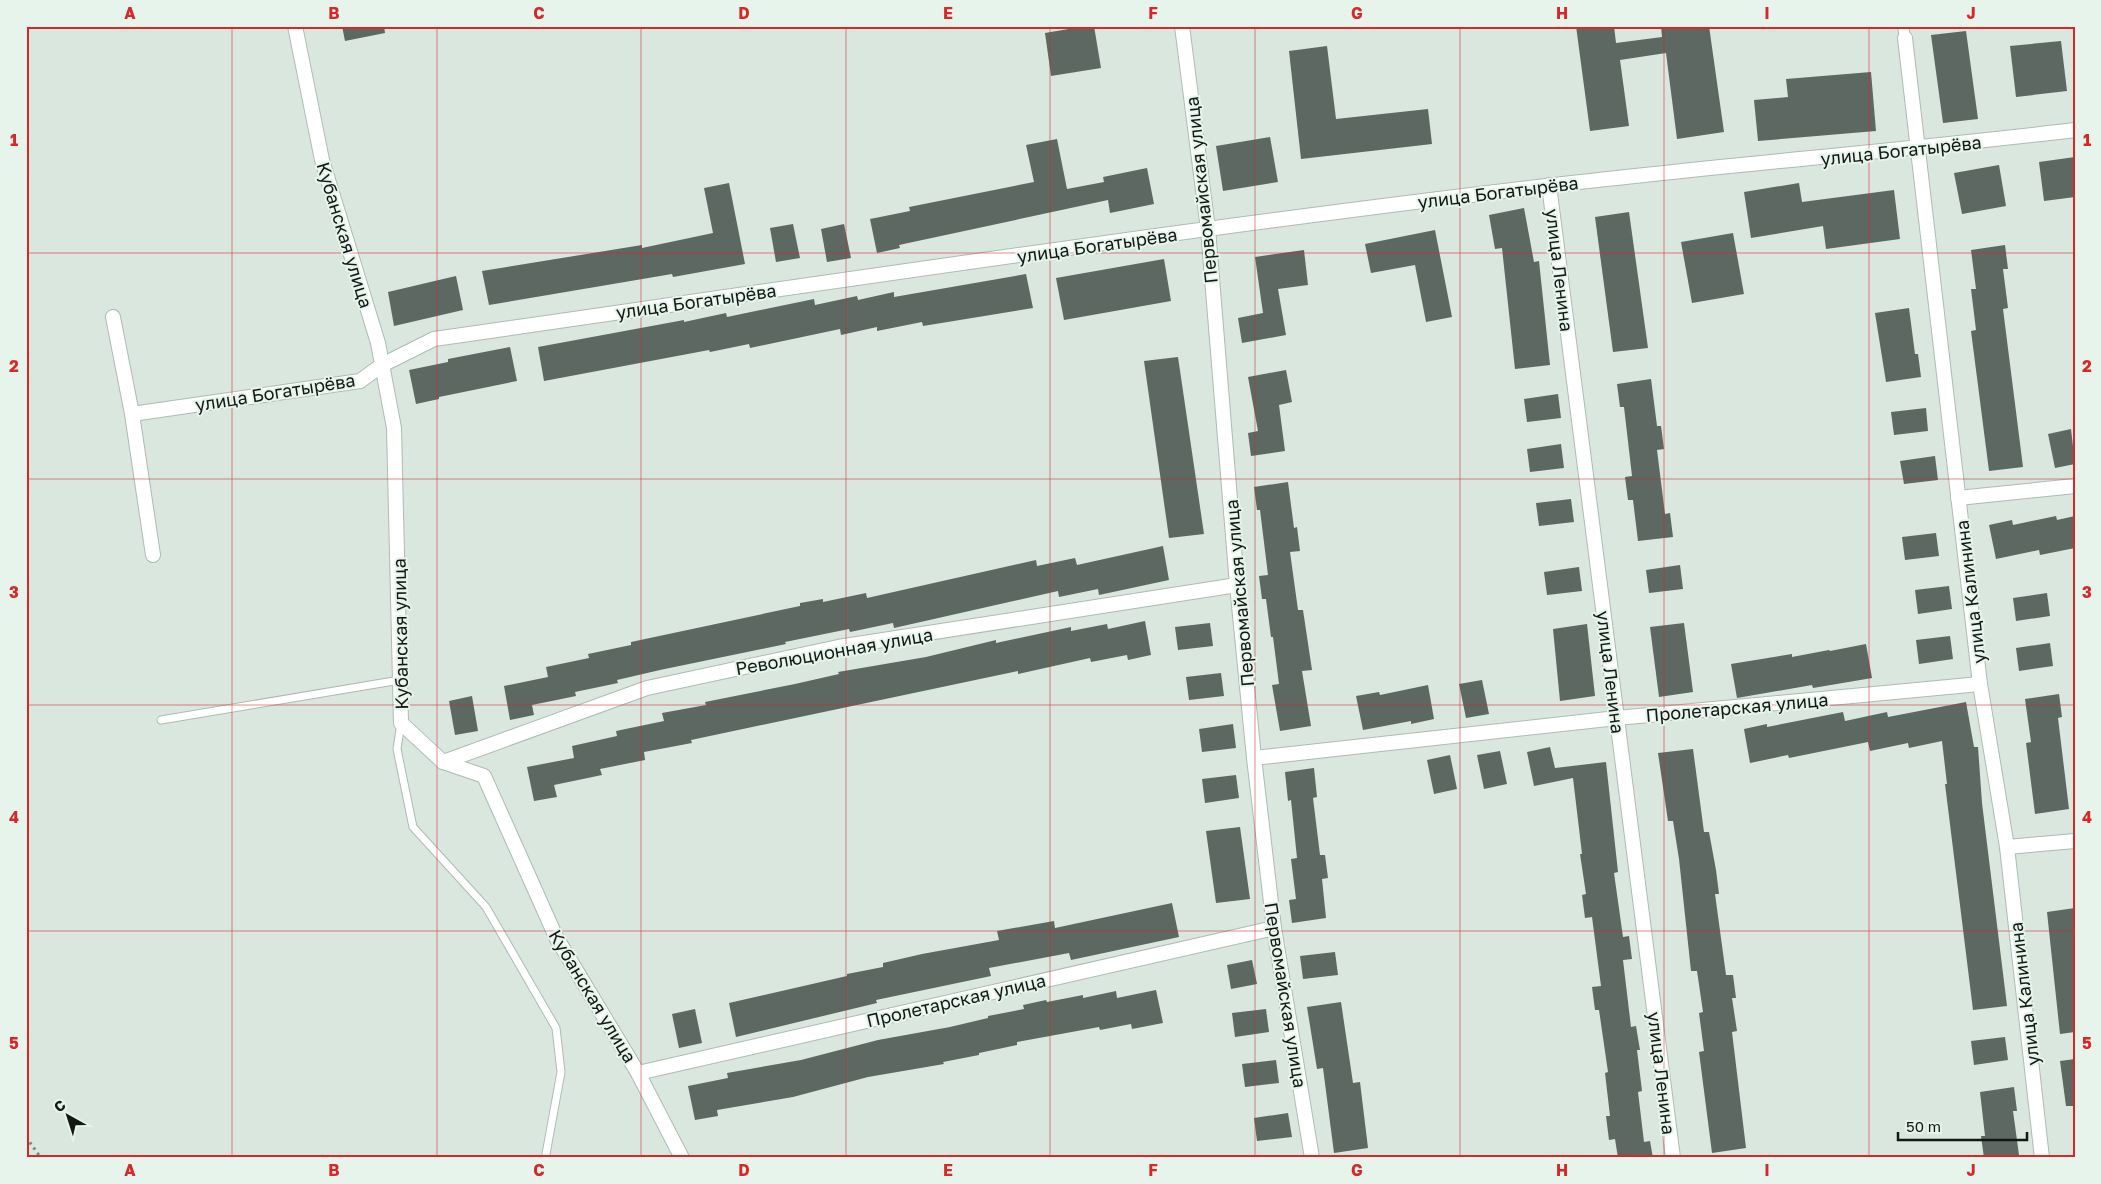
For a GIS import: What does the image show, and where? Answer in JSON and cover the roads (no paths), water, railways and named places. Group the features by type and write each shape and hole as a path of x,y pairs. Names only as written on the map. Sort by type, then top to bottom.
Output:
{"street":[{"name":"Кубанская улица","path":"296,26 322,160 378,343 394,428 401,723 443,762 484,776 556,937 638,1073 682,1158"},
{"name":"Первомайская улица","path":"1182,26 1208,229 1237,585 1254,758 1274,928 1312,1158"},
{"name":"улица Калинина","path":"1904,32 1980,684 2007,847 2042,1158"},
{"name":"улица Богатырёва","path":"132,414 360,381 382,365 434,338 1208,229 1549,185 1919,148 2075,130"},
{"name":"улица Ленина","path":"1549,185 1673,1158"},
{"path":"113,317 132,414 153,555"},
{"path":"1958,498 2075,486"},
{"name":"Революционная улица","path":"443,762 647,688 838,648 1237,585"},
{"name":"Пролетарская улица","path":"1254,758 1617,718 1980,684"},
{"path":"2007,847 2075,841"},
{"name":"Пролетарская улица","path":"638,1073 1274,928"}],"lane":[{"path":"161,720 400,680"},
{"path":"401,723 396,749 413,827 486,907 556,1028 561,1072 546,1154"}]}
